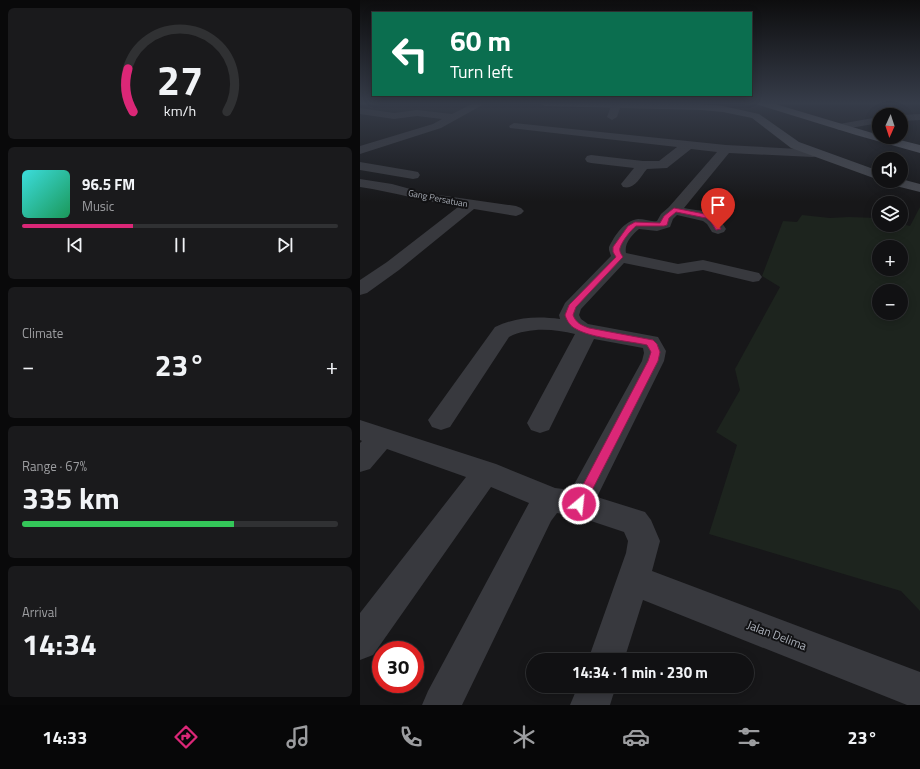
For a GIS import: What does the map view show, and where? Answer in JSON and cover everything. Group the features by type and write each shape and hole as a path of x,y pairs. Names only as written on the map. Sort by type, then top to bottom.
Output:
{"main road":[{"path":"874,136 920,149"}],"street":[{"path":"367,136 388,140"},
{"path":"361,149 403,136"},
{"path":"605,136 726,149 813,153"},
{"path":"783,136 795,145 813,153 872,174"},
{"path":"591,159 643,165 662,165 688,145"},
{"path":"726,149 674,210 666,217 664,224 655,226 640,223 635,224 630,227 616,247 616,252 620,257 678,269 703,265 753,277"},
{"path":"628,184 643,165"},
{"path":"360,166 413,175"},
{"name":"Gang Persatuan","path":"360,183 392,188 424,197 516,210"},
{"path":"908,185 920,188"},
{"path":"360,290 393,266 471,204"},
{"path":"674,210 708,217 714,220 718,229"},
{"path":"582,329 571,321 569,315 572,306 620,257"},
{"path":"441,420 502,332 508,328 526,323 582,329 650,342 654,346 656,352 653,361 566,502"},
{"path":"540,422 582,329"},
{"path":"360,461 371,434 486,472 566,502 634,522 640,530 644,541 634,580 608,653"},
{"path":"360,642 486,472"},
{"path":"442,705 540,512 545,505 566,502"},
{"name":"Jalan Delima","path":"634,580 920,691"},
{"path":"590,705 594,693"}],"shaded area":[{"path":"920,207 920,611 901,591 709,534 737,445 716,432 740,390 735,369 780,287 762,276 783,221 797,222 802,215 830,218 872,218 872,232 908,232 908,226 910,226"}],"route":[{"path":"579,504 653,361 656,352 654,346 650,342 586,331 578,327 571,321 569,315 572,306 620,257 616,252 616,247 630,227 635,224 640,223 655,226 662,225 664,224 666,217 674,210 708,217 714,220 718,229"}]}
